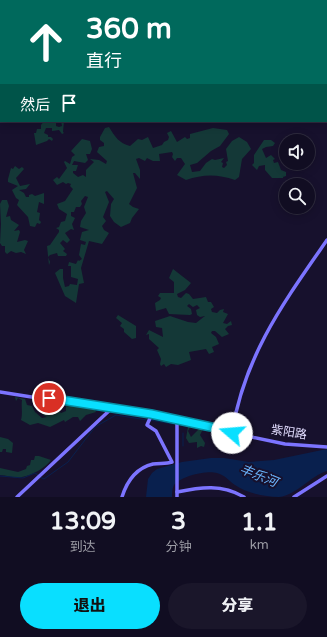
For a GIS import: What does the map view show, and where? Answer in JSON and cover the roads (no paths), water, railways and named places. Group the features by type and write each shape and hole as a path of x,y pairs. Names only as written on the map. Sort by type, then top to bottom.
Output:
{"main road":[{"path":"233,432 243,390 262,343 283,307 327,242"},
{"path":"0,391 111,409 150,418 178,421"},
{"path":"0,391 178,421"},
{"path":"17,497 111,409"},
{"path":"122,497 128,482 140,469 154,464 172,462 156,430 147,425 150,418"},
{"path":"178,421 178,494 212,488 231,492 243,497"},
{"name":"紫阳路","path":"178,421 290,445 327,446"},
{"path":"295,497 327,477"}],"water":[{"name":"丰乐河","path":"327,449 327,471 321,473 286,496 274,497 250,492 239,488 220,474 207,472 188,476 177,482 173,486 172,497 146,497 148,479 152,473 157,469 182,462 211,458 224,458 249,462 274,460"}],"waterway":[{"path":"40,477 44,479 68,462 95,427 116,415 147,420"},
{"path":"150,420 173,424"},
{"path":"183,433 183,446"},
{"path":"0,476 23,478 35,473 38,475"}]}
